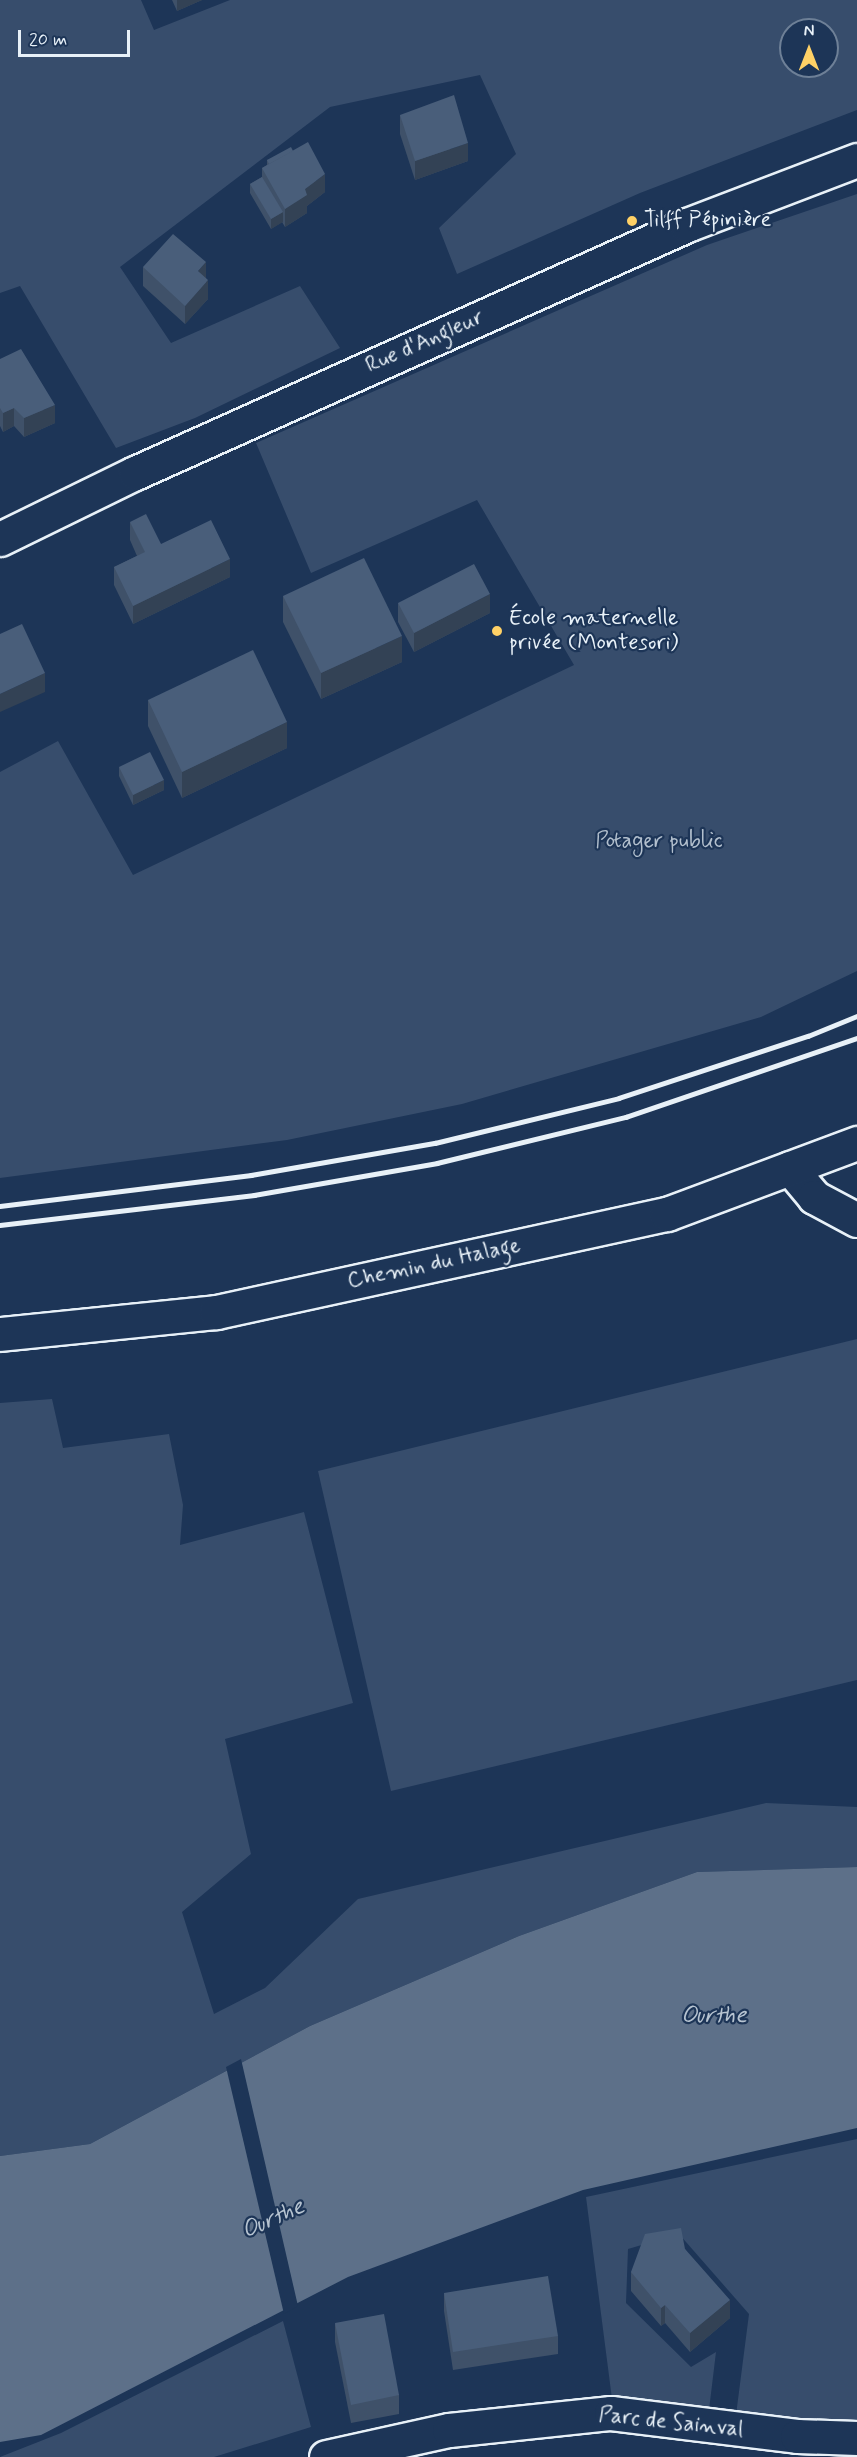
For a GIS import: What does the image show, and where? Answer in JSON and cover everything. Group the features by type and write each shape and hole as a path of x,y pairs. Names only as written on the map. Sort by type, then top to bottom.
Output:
{"street":[{"name":"Rue d'Angleur","path":"0,539 146,468 687,225 857,160"},
{"name":"Chemin du Halage","path":"0,1334 227,1309 668,1214 857,1143"},
{"path":"790,1168 814,1197 857,1220"},
{"name":"Parc de Sainval","path":"326,2457 449,2430 611,2413 797,2436 857,2438"}],"green space":[{"path":"0,0 141,0 154,30 230,0 857,0 857,110 640,193 457,274 439,228 516,154 480,75 330,107 120,267 171,343 300,286 340,348 195,418 116,448 20,286 0,293"},
{"name":"Potager public","path":"857,194 857,971 761,1017 462,1104 287,1140 0,1178 0,772 58,741 133,875 574,665 477,500 311,573 256,443 707,245"},
{"path":"857,1339 857,1680 391,1791 318,1471"},
{"path":"52,1399 63,1448 169,1434 183,1505 180,1545 304,1512 353,1703 225,1739 251,1854 182,1912 214,2014 265,1988 358,1899 766,1803 857,1807 857,1867 697,1872 519,1936 310,2026 90,2144 0,2156 0,1403"},
{"path":"857,2139 857,2426 736,2415 749,2314 679,2234 628,2249 626,2303 691,2367 716,2352 709,2410 612,2399 586,2197"},
{"path":"283,2321 311,2427 214,2457 0,2457 61,2433"}],"water":[{"name":"Ourthe","path":"857,1867 857,2128 583,2190 348,2277 41,2435 0,2442 0,2156 90,2144 310,2026 519,1936 697,1872"}],"pier":[{"path":"241,2059 298,2306 284,2314 226,2067"}],"building":[{"path":"454,95 468,143 415,161 400,115"},
{"path":"308,142 325,174 305,189 307,195 285,209 262,168"},
{"path":"291,147 293,151 269,164 267,160"},
{"path":"262,177 283,212 271,219 250,184"},
{"path":"173,234 206,262 198,271 208,280 185,306 143,267"},
{"path":"21,349 55,405 24,418 14,408 3,413 0,408 0,359"},
{"path":"146,514 161,544 211,520 230,559 133,606 114,567 145,552 130,522"},
{"path":"364,558 402,636 321,673 283,596"},
{"path":"474,564 490,594 414,633 398,603"},
{"path":"22,624 45,673 0,694 0,634"},
{"path":"253,650 287,722 182,772 148,700"},
{"path":"150,752 164,780 133,795 119,767"},
{"path":"681,2228 685,2249 730,2300 690,2333 665,2305 661,2308 631,2272 645,2234"},
{"path":"548,2276 558,2336 453,2352 444,2293"},
{"path":"384,2314 399,2395 351,2405 335,2323"}],"railway":[{"path":"0,1206 251,1175 435,1143 619,1098 808,1036 857,1016"},
{"path":"0,1225 254,1195 437,1163 626,1117 857,1038"}],"place":[{"name":"Tilff Pépinière","path":"632,221"},
{"name":"École maternelle privée (Montesori)","path":"497,631"}]}
